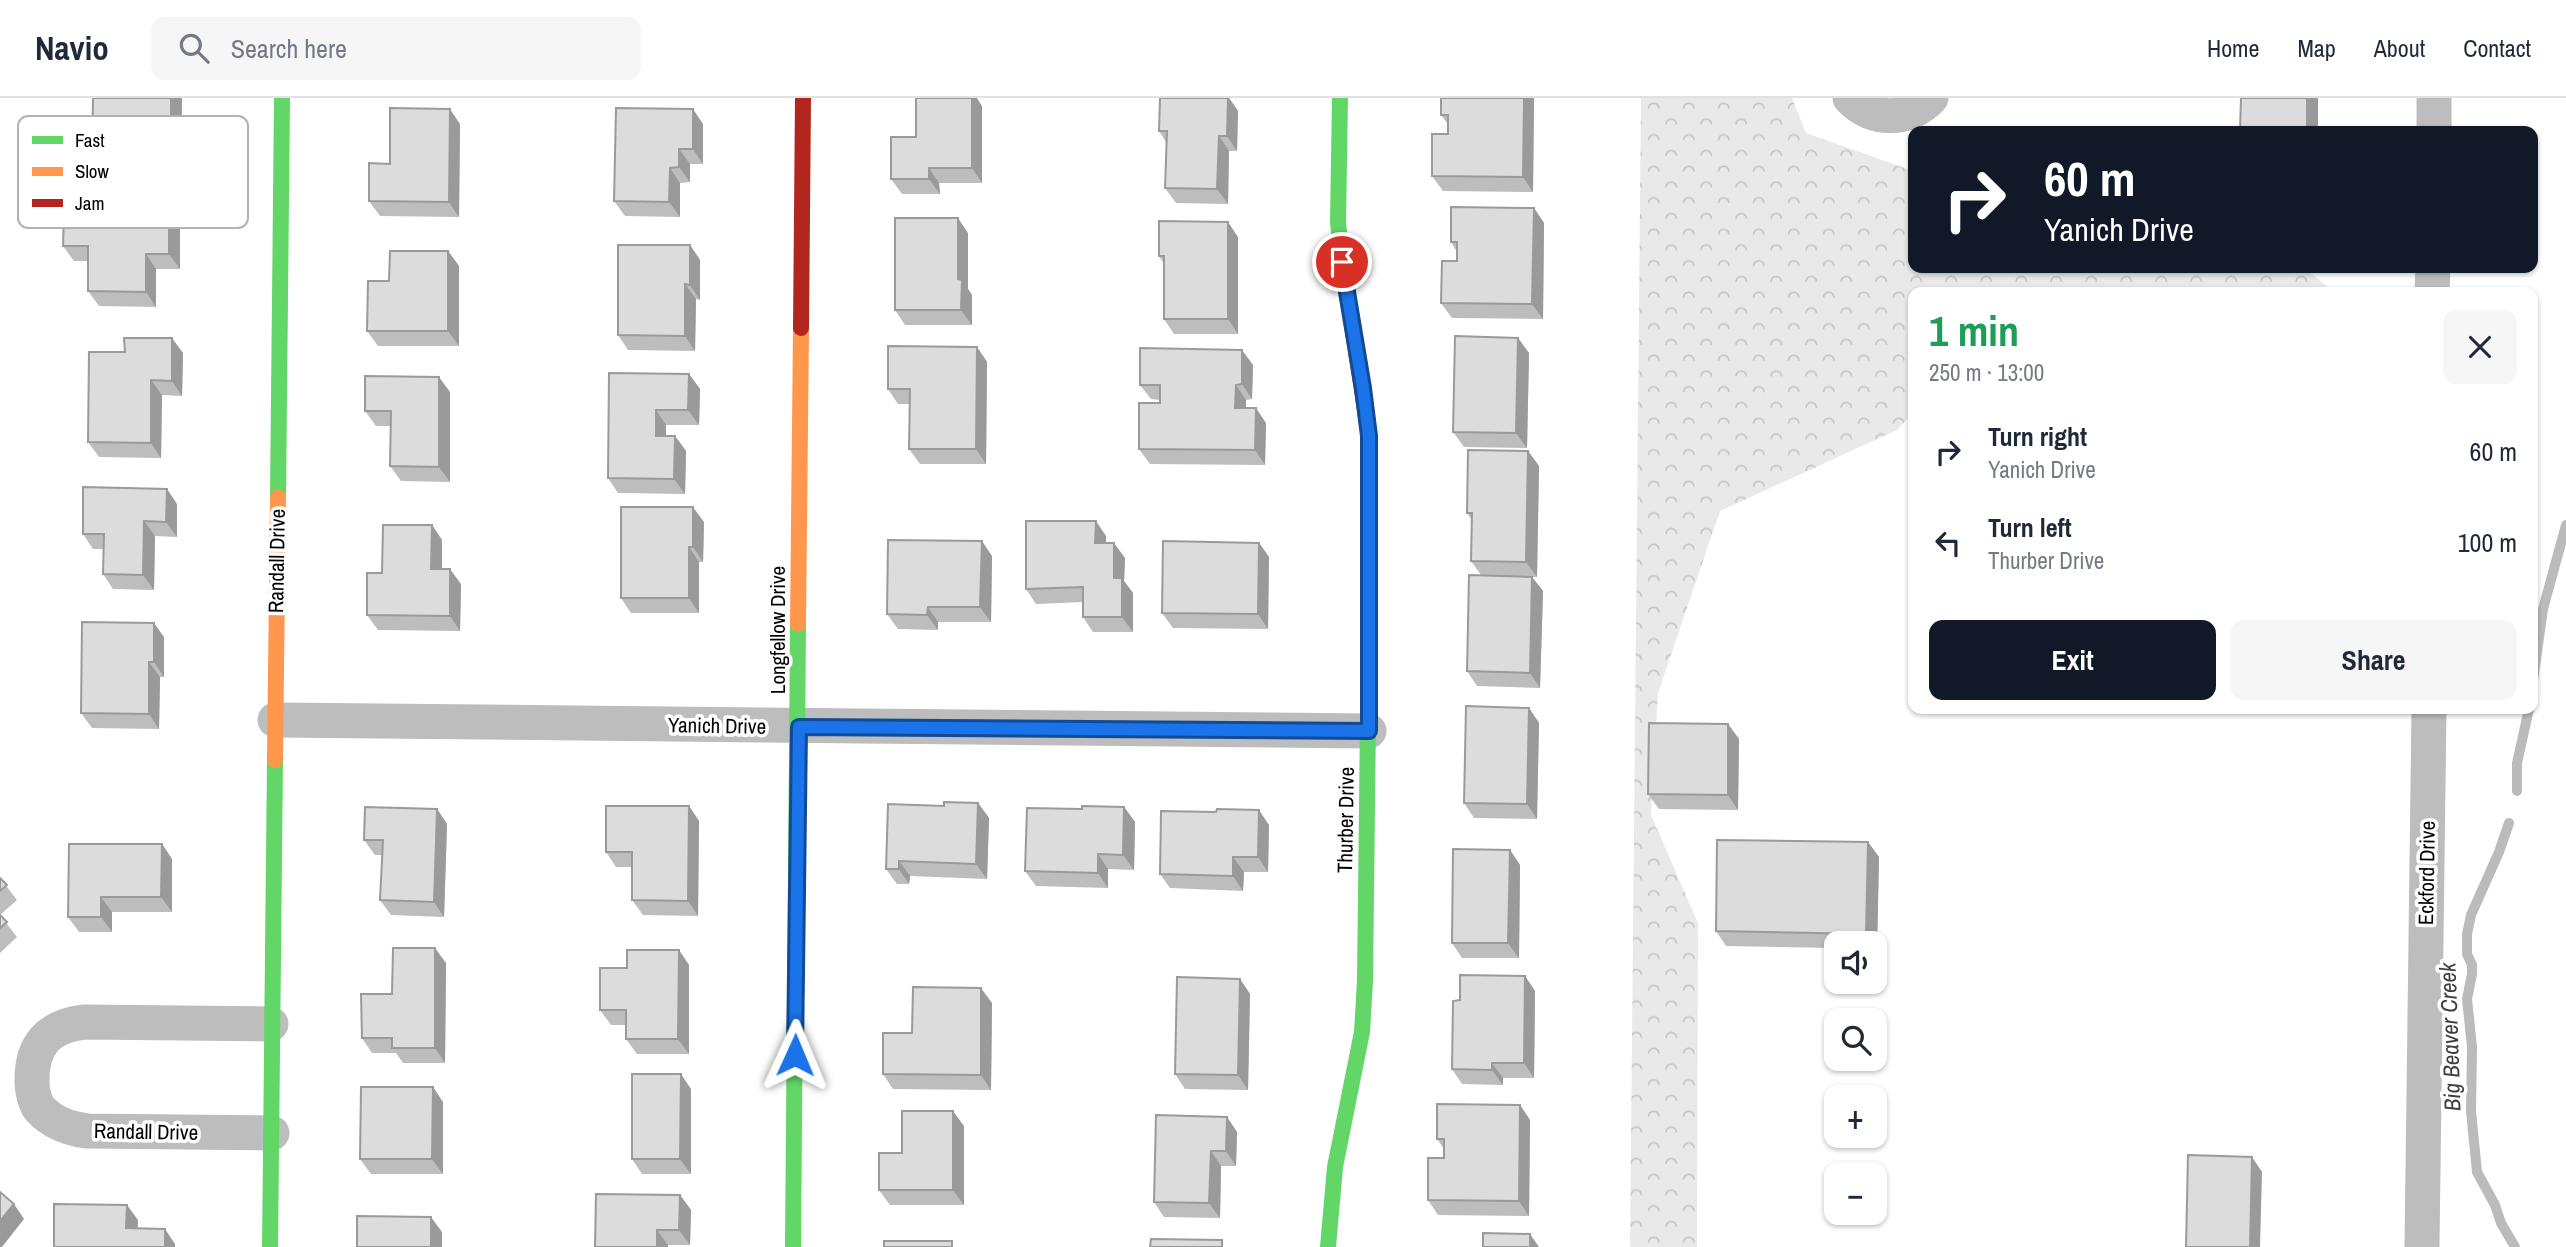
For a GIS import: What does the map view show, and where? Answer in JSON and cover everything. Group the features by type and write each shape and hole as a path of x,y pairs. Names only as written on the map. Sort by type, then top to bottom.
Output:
{"street":[{"name":"Randall Drive","path":"270,1247 282,98"},
{"name":"Longfellow Drive","path":"793,1247 803,98"},
{"name":"Thurber Drive","path":"1328,1247 1335,1167 1362,1032 1369,731 1369,436 1339,235 1340,98"},
{"path":"1850,98 1867,111 1886,117 1906,114 1923,106 1931,98"},
{"path":"2434,98 2434,126"},
{"name":"Eckford Drive","path":"2422,1247 2429,714"},
{"name":"Yanich Drive","path":"275,720 1369,731"},
{"name":"Randall Drive","path":"271,1024 65,1024 46,1038 35,1051 32,1088 38,1107 71,1129 272,1133"}],"green space":[{"path":"1641,98 1792,98 1806,133 1908,169 1908,273 2310,273 2328,287 1908,287 1908,418 1897,430 1720,511 1658,693 1651,815 1698,923 1697,1247 1630,1247"}],"building":[{"path":"93,98 171,98 171,116 93,116"},
{"path":"916,98 972,98 972,168 929,168 929,179 891,179 891,137 916,137"},
{"path":"1160,98 1228,98 1227,136 1219,136 1217,189 1165,188 1167,131 1159,131"},
{"path":"1441,98 1524,98 1523,177 1432,176 1432,134 1448,134 1448,115 1441,115"},
{"path":"2241,98 2307,98 2307,126 2240,126"},
{"path":"390,108 450,109 449,202 369,201 369,163 390,164"},
{"path":"616,108 693,109 693,149 679,149 679,167 670,168 669,202 614,201"},
{"path":"1451,207 1534,208 1532,304 1441,303 1442,261 1457,261 1457,242 1451,242"},
{"path":"895,218 958,218 961,310 895,310"},
{"path":"1159,221 1228,222 1228,319 1164,319 1164,256 1159,256"},
{"path":"64,228 169,228 169,254 146,254 146,292 88,291 88,246 63,246"},
{"path":"618,245 690,245 690,285 685,284 685,336 618,335"},
{"path":"390,251 448,251 448,331 367,331 368,281 389,281"},
{"path":"1455,336 1518,338 1516,433 1453,432"},
{"path":"124,338 172,338 172,381 151,380 151,443 88,442 89,352 125,352"},
{"path":"888,346 977,347 976,449 909,449 910,389 888,389"},
{"path":"1140,348 1242,350 1242,384 1236,385 1235,408 1256,408 1255,450 1139,449 1139,403 1160,403 1160,385 1140,385"},
{"path":"609,373 689,374 688,410 656,410 656,436 675,436 674,479 608,478"},
{"path":"365,376 439,377 439,467 390,466 391,411 365,411"},
{"path":"1468,450 1528,451 1526,562 1471,561 1472,513 1467,513"},
{"path":"83,487 167,489 166,522 144,521 143,575 103,574 104,534 83,534"},
{"path":"621,507 693,507 693,547 689,547 689,598 621,598"},
{"path":"1026,521 1096,521 1095,543 1114,543 1114,578 1122,578 1122,617 1083,617 1083,587 1026,589"},
{"path":"383,525 432,525 431,569 450,569 450,616 367,615 367,573 382,573"},
{"path":"888,540 982,541 980,607 928,607 927,615 887,614"},
{"path":"1163,541 1259,543 1258,614 1162,613"},
{"path":"1469,575 1532,577 1530,673 1467,671"},
{"path":"82,622 154,623 154,662 149,662 149,714 81,713"},
{"path":"1466,706 1529,708 1527,804 1464,803"},
{"path":"1649,723 1728,724 1728,795 1648,794"},
{"path":"944,802 978,803 976,864 899,861 899,869 886,869 888,804 944,806"},
{"path":"606,806 689,806 688,901 632,900 632,852 606,852"},
{"path":"1082,806 1124,807 1123,855 1098,854 1098,873 1025,871 1027,808 1082,809"},
{"path":"365,807 437,809 434,902 380,900 383,840 364,840"},
{"path":"1217,809 1259,810 1258,857 1233,857 1233,876 1160,874 1161,811 1216,812"},
{"path":"1717,840 1868,842 1866,931 1824,931 1824,933 1716,931"},
{"path":"69,844 162,844 161,897 101,897 101,917 68,917"},
{"path":"1453,849 1510,850 1508,943 1452,943"},
{"path":"0,878 7,885 0,891"},
{"path":"0,915 7,922 0,928"},
{"path":"393,948 435,948 435,1048 392,1048 392,1038 362,1038 361,994 392,994"},
{"path":"627,950 679,950 678,1039 626,1039 626,1010 600,1010 600,968 627,968"},
{"path":"1460,975 1525,976 1524,1063 1492,1063 1492,1070 1452,1069 1453,1001 1460,1000"},
{"path":"1177,977 1240,979 1238,1075 1175,1074"},
{"path":"913,987 981,988 981,1075 883,1074 883,1033 912,1033"},
{"path":"632,1074 681,1074 680,1159 632,1159"},
{"path":"361,1087 433,1087 432,1159 360,1159"},
{"path":"1437,1104 1520,1105 1519,1201 1428,1200 1428,1158 1444,1158 1444,1139 1437,1139"},
{"path":"902,1111 953,1111 953,1190 879,1190 879,1153 902,1153"},
{"path":"1156,1115 1227,1117 1226,1151 1211,1151 1209,1203 1154,1202"},
{"path":"2188,1155 2252,1157 2250,1247 2186,1247"},
{"path":"0,1192 14,1204 0,1221"},
{"path":"596,1194 680,1195 679,1230 657,1230 657,1247 595,1247"},
{"path":"54,1204 127,1205 126,1228 165,1229 165,1247 54,1247"},
{"path":"357,1216 431,1217 431,1247 357,1247"},
{"path":"1483,1233 1530,1234 1530,1247 1483,1247"},
{"path":"1151,1239 1222,1240 1222,1247 1150,1247"},
{"path":"884,1241 952,1241 952,1247 884,1247"}],"waterway":[{"name":"Big Beaver Creek","path":"2538,645 2543,609 2566,525"},
{"name":"Big Beaver Creek","path":"2517,791 2517,763 2528,714"},
{"name":"Big Beaver Creek","path":"2509,823 2471,915 2467,954 2472,965 2472,974 2467,999 2472,1047 2471,1111 2477,1172 2515,1247"}],"traffic: fast":[{"path":"278,497 282,98"},
{"path":"1340,98 1338,222 1356,351"},
{"path":"1328,1247 1335,1167 1362,1032 1365,981 1370,545"},
{"path":"793,1247 798,624"},
{"path":"270,1247 275,760"}],"traffic: slow":[{"path":"798,624 801,328"},
{"path":"275,760 278,497"}],"traffic: jam":[{"path":"801,328 803,98"},
{"path":"1356,351 1369,437 1370,545"}],"route":[{"path":"795,1055 799,727 1369,731 1369,436 1342,262"}]}
